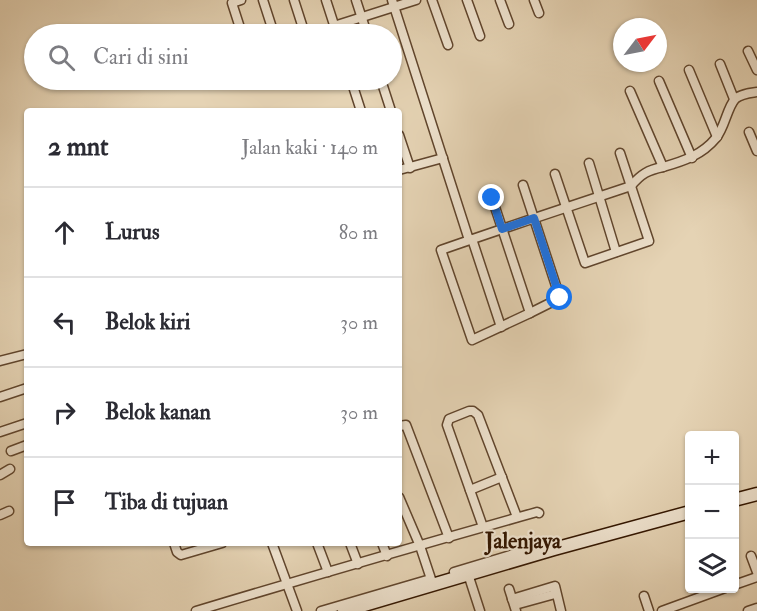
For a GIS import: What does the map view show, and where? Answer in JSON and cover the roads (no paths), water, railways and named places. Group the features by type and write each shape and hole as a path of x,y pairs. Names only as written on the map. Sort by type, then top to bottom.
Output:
{"main road":[{"path":"739,499 757,494"},
{"path":"344,611 432,582 685,513"}],"street":[{"path":"239,24 232,3 241,0"},
{"path":"263,0 271,24"},
{"path":"294,0 302,24"},
{"path":"326,0 333,24"},
{"path":"356,0 364,24"},
{"path":"348,24 394,4 416,0"},
{"path":"432,0 448,45"},
{"path":"467,0 480,36"},
{"path":"500,0 509,24"},
{"path":"534,0 539,13"},
{"path":"394,4 400,24"},
{"path":"402,29 501,327"},
{"path":"748,51 757,70"},
{"path":"720,64 734,99"},
{"path":"689,70 717,137"},
{"path":"659,81 692,158"},
{"path":"354,90 360,108"},
{"path":"384,90 390,108"},
{"path":"630,91 663,167"},
{"path":"523,185 534,218 560,298 472,340 441,249 502,229 534,218 566,207 631,186 640,175 648,170 692,158 717,137 734,99 757,92"},
{"path":"748,132 757,151"},
{"path":"402,144 410,168"},
{"path":"555,174 585,263 649,241 620,153"},
{"path":"402,169 443,158"},
{"path":"589,163 616,252"},
{"path":"492,198 530,313"},
{"path":"0,361 24,355"},
{"path":"0,397 24,389"},
{"path":"483,527 446,422 469,411 478,415 517,517"},
{"path":"0,431 24,424"},
{"path":"402,425 449,538"},
{"path":"11,451 24,446"},
{"path":"0,475 9,469"},
{"path":"470,490 502,477"},
{"path":"402,504 432,582"},
{"path":"0,516 9,511"},
{"path":"195,611 517,517 539,513"},
{"path":"321,611 432,582 547,544"},
{"path":"176,547 182,555 206,546"},
{"path":"273,546 297,611"},
{"path":"317,546 328,572"},
{"path":"351,546 358,564"},
{"path":"383,546 387,556"},
{"path":"739,583 757,574 751,556"},
{"path":"468,574 480,611"},
{"path":"508,589 514,605 555,594 561,611"},
{"path":"662,611 701,593"},
{"path":"644,596 649,611"},
{"path":"748,611 757,608"}],"district":[{"name":"Jalenjaya","path":"523,540"}]}
